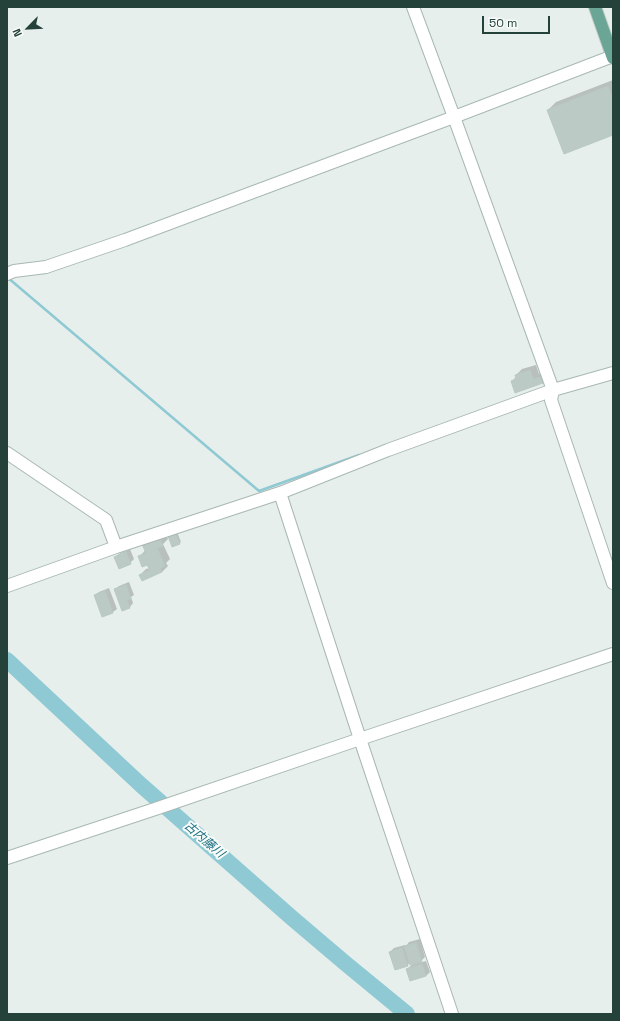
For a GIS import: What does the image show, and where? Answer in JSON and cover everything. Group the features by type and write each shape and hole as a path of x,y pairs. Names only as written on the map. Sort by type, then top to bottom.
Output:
{"main road":[{"path":"595,7 613,57"}],"street":[{"path":"413,7 553,390 551,400 613,583"},
{"path":"9,270 46,267 125,240 613,57"},
{"path":"7,586 116,547 280,493 388,450 553,390 613,373"},
{"path":"7,453 106,520 116,547"},
{"path":"280,493 452,1014"},
{"path":"7,858 613,654"}],"building":[{"path":"608,86 613,100 613,135 564,154 547,110"},
{"path":"530,370 533,379 541,377 543,383 515,393 511,381 516,379 515,375"},
{"path":"175,533 180,544 172,547 168,536"},
{"path":"158,535 163,546 157,548 165,566 160,568 162,572 142,581 139,575 150,570 147,565 142,567 138,556 146,553 141,542"},
{"path":"126,552 131,564 119,569 114,557"},
{"path":"126,585 131,599 127,600 130,608 122,611 114,589"},
{"path":"105,591 113,613 102,617 94,595"},
{"path":"416,943 422,962 410,965 404,946"},
{"path":"402,948 408,966 395,970 389,952"},
{"path":"422,964 426,976 410,981 406,969"}],"waterway":[{"path":"7,277 259,491 359,455"},
{"name":"古内藤川","path":"7,660 141,785 292,918 407,1014"}]}
